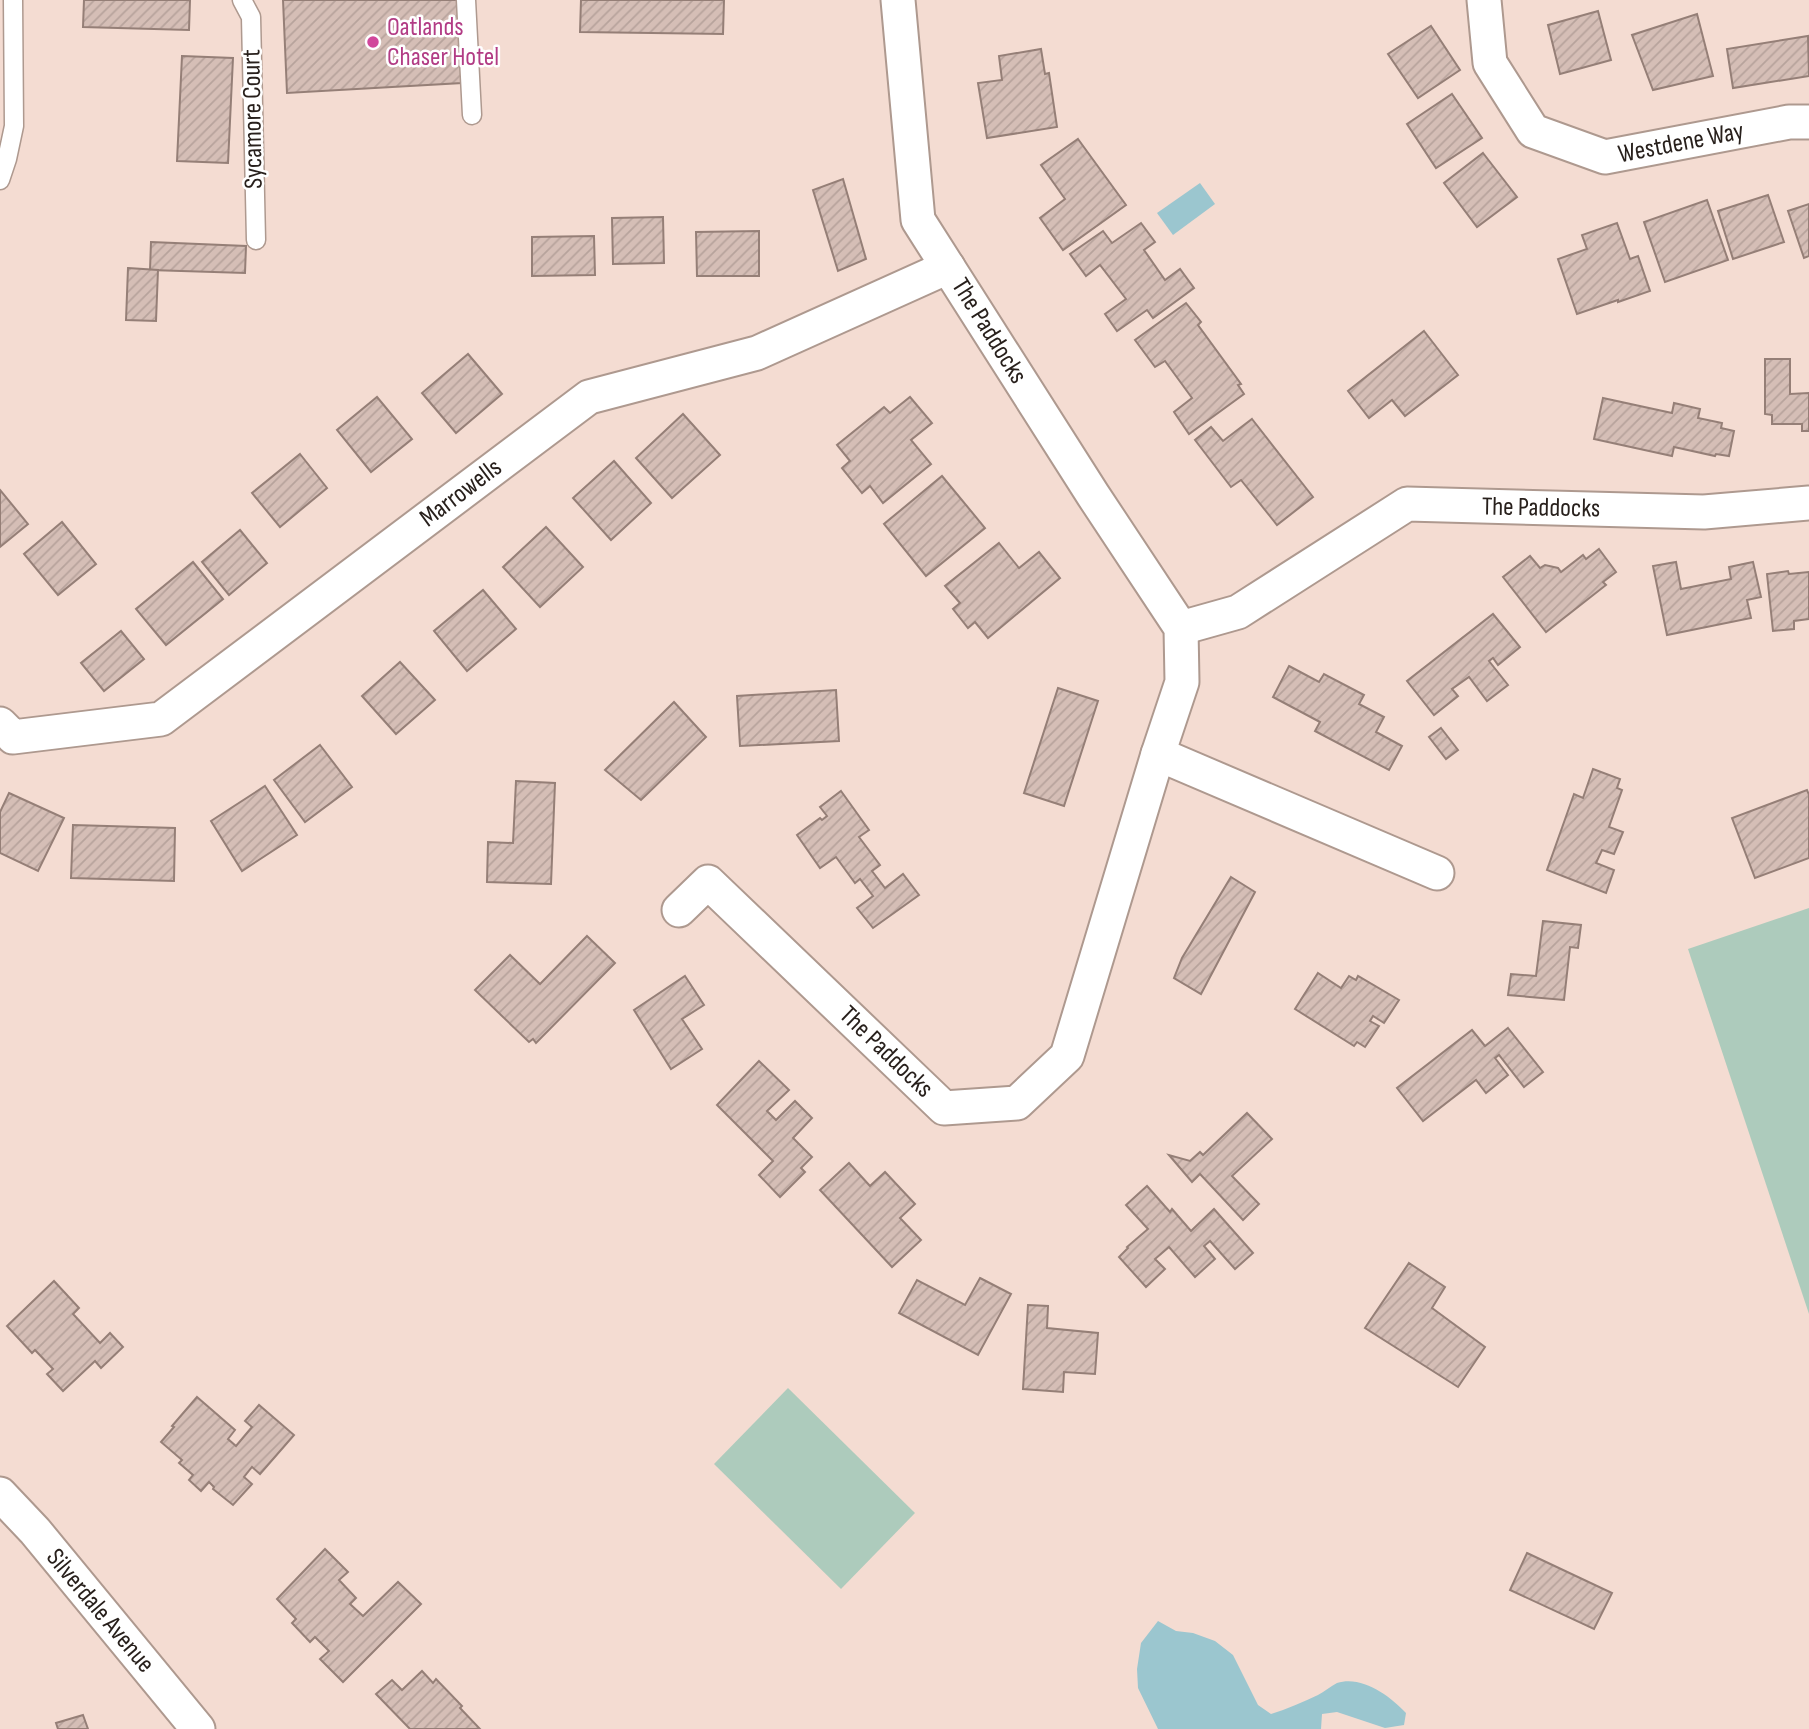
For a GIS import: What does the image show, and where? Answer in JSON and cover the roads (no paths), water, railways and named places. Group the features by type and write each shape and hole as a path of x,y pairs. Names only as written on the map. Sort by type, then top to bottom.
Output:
{"street":[{"name":"The Paddocks","path":"679,910 708,882 944,1108 1017,1103 1066,1056 1182,682 1181,628 918,220 898,0"},
{"name":"Westdene Way","path":"1484,0 1490,63 1533,131 1605,157 1789,122 1809,122"},
{"name":"Marrowells","path":"0,724 13,737 161,719 589,397 757,353 948,267"},
{"name":"The Paddocks","path":"1181,628 1238,612 1407,504 1704,512 1809,503"},
{"path":"1158,754 1437,873"},
{"name":"Silverdale Avenue","path":"0,1494 198,1729"}],"lane":[{"path":"0,180 14,127 13,0"},
{"name":"Sycamore Court","path":"242,0 251,17 256,240"},
{"path":"466,0 472,115"}],"water":[{"path":"1200,183 1215,204 1173,235 1157,213"},
{"path":"1158,1621 1176,1631 1193,1633 1215,1641 1233,1655 1258,1705 1271,1714 1346,1681 1366,1684 1384,1694 1406,1713 1404,1725 1385,1728 1337,1712 1322,1714 1321,1729 1158,1729 1138,1688 1137,1669 1141,1643"}],"place":[{"name":"Oatlands Chaser Hotel","path":"373,42"}]}
